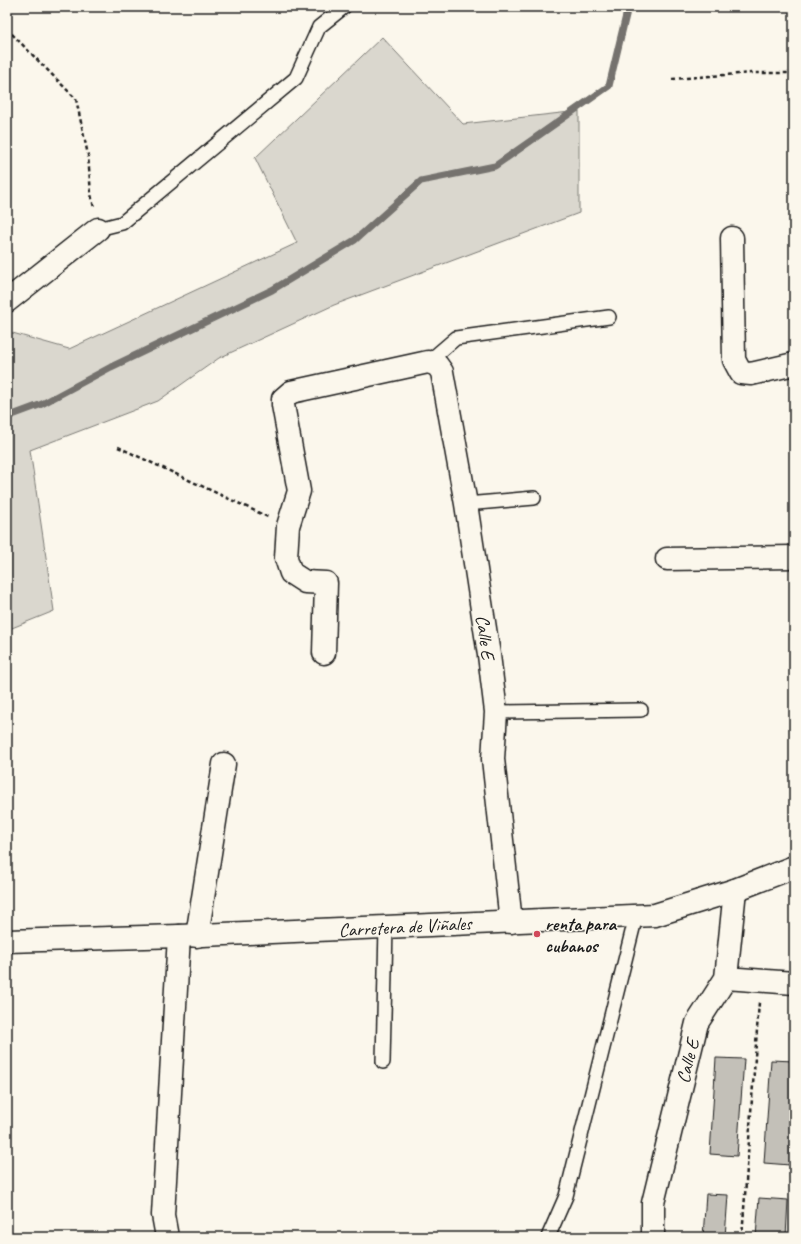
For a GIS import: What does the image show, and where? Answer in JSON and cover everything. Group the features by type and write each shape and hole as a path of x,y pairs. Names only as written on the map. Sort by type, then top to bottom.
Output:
{"street":[{"path":"7,301 98,229"},
{"path":"732,238 734,360 741,373 751,374 794,364"},
{"path":"324,653 326,583 305,582 291,573 286,558 288,526 299,491 283,399 290,392 428,362"},
{"name":"Calle E","path":"428,362 437,365 442,372 466,504 490,655 496,712 493,759 511,922"},
{"path":"667,560 794,557"},
{"path":"167,1237 163,1215 188,936 224,764"},
{"name":"Carretera de Viñales","path":"7,941 188,936 654,915 735,890 794,867"},
{"name":"Calle E","path":"652,1237 653,1203 696,1023 726,978 735,890"},
{"path":"726,978 794,983"}],"lane":[{"path":"98,229 122,223 296,78 319,27 344,7"},
{"path":"428,362 456,338 609,317"},
{"path":"466,504 534,498"},
{"path":"496,712 641,710"},
{"path":"548,1237 566,1196 636,916"},
{"path":"383,1062 386,927"}],"path":[{"path":"7,29 76,99 88,155 91,194 98,229"},
{"path":"672,80 751,73 794,73"},
{"path":"118,447 288,526"},
{"path":"742,1237 760,981"}],"shaded area":[{"path":"382,37 463,124 579,111 579,213 334,305 219,358 158,401 30,450 54,611 7,630 7,334 9,332 69,349 297,243 255,158"}],"building":[{"path":"716,1058 744,1059 737,1156 710,1154"},
{"path":"771,1060 794,1061 794,1093 790,1165 764,1163"},
{"path":"706,1194 728,1195 725,1237 703,1237"},
{"path":"759,1198 788,1200 786,1237 756,1237"}],"waterway":[{"path":"7,417 42,404 111,367 272,290 355,240 421,181 495,166 609,86 628,7"}],"place":[{"name":"renta para cubanos","path":"537,934"}]}
